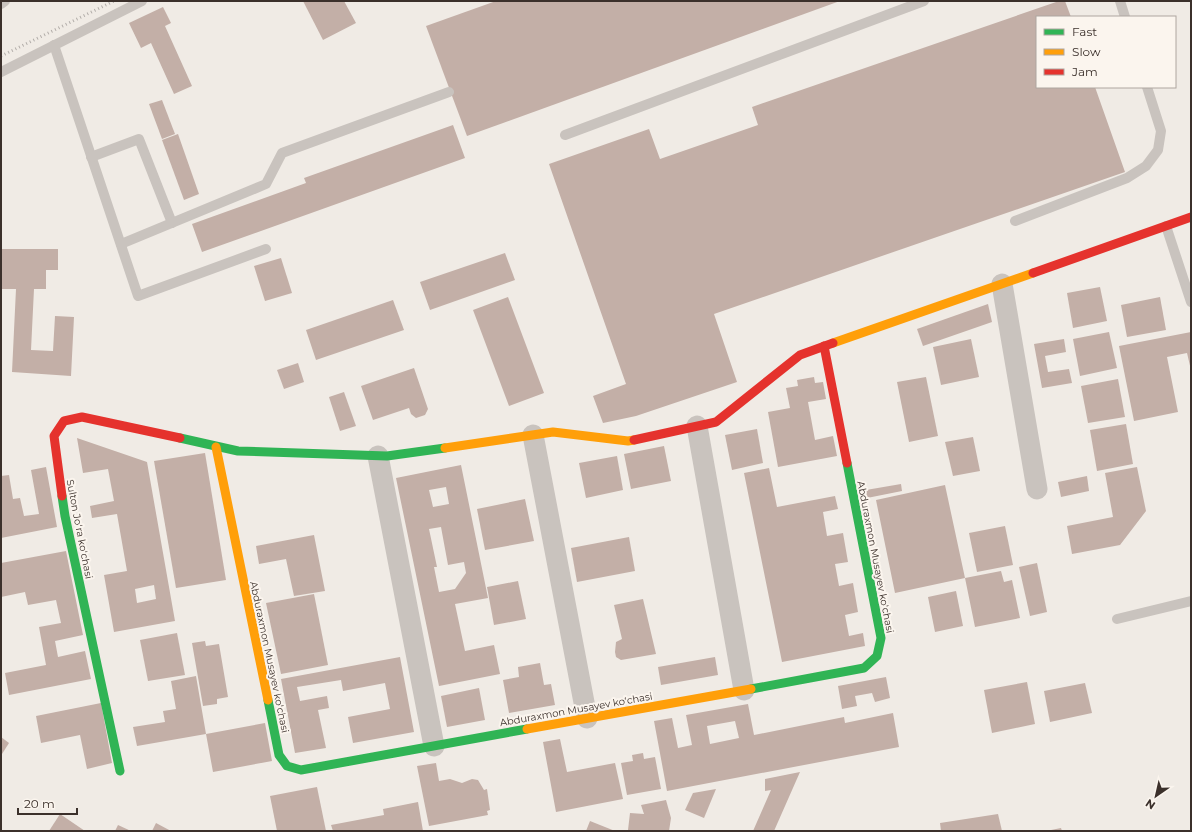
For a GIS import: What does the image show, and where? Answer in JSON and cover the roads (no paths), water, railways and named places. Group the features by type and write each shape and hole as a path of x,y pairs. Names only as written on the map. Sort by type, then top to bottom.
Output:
{"street":[{"name":"Sulton Joʻra koʻchasi","path":"120,771 65,516 54,436 64,421 82,417 238,451 378,456 387,456 553,432 628,441 716,422 800,355 1191,217"},
{"path":"1002,284 1037,489"},
{"name":"Abduraxmon Musayev koʻchasi","path":"216,447 279,755 283,764 291,769 301,770 864,668 874,661 880,652 881,638 824,346"},
{"path":"697,426 744,690"},
{"path":"533,435 587,718"},
{"path":"378,456 434,746"}],"lane":[{"path":"1,4 5,1"},
{"path":"1,72 142,1"},
{"path":"565,134 924,1"},
{"path":"1120,1 1126,16"},
{"path":"54,45 138,296 266,249"},
{"path":"1015,221 1127,178 1146,166 1158,150 1161,131 1147,88"},
{"path":"121,244 266,184 282,152 449,92"},
{"path":"91,157 139,139 172,223"},
{"path":"1166,226 1191,302"},
{"path":"1118,619 1191,601"}],"railway":[{"path":"1,56 114,1"}]}
